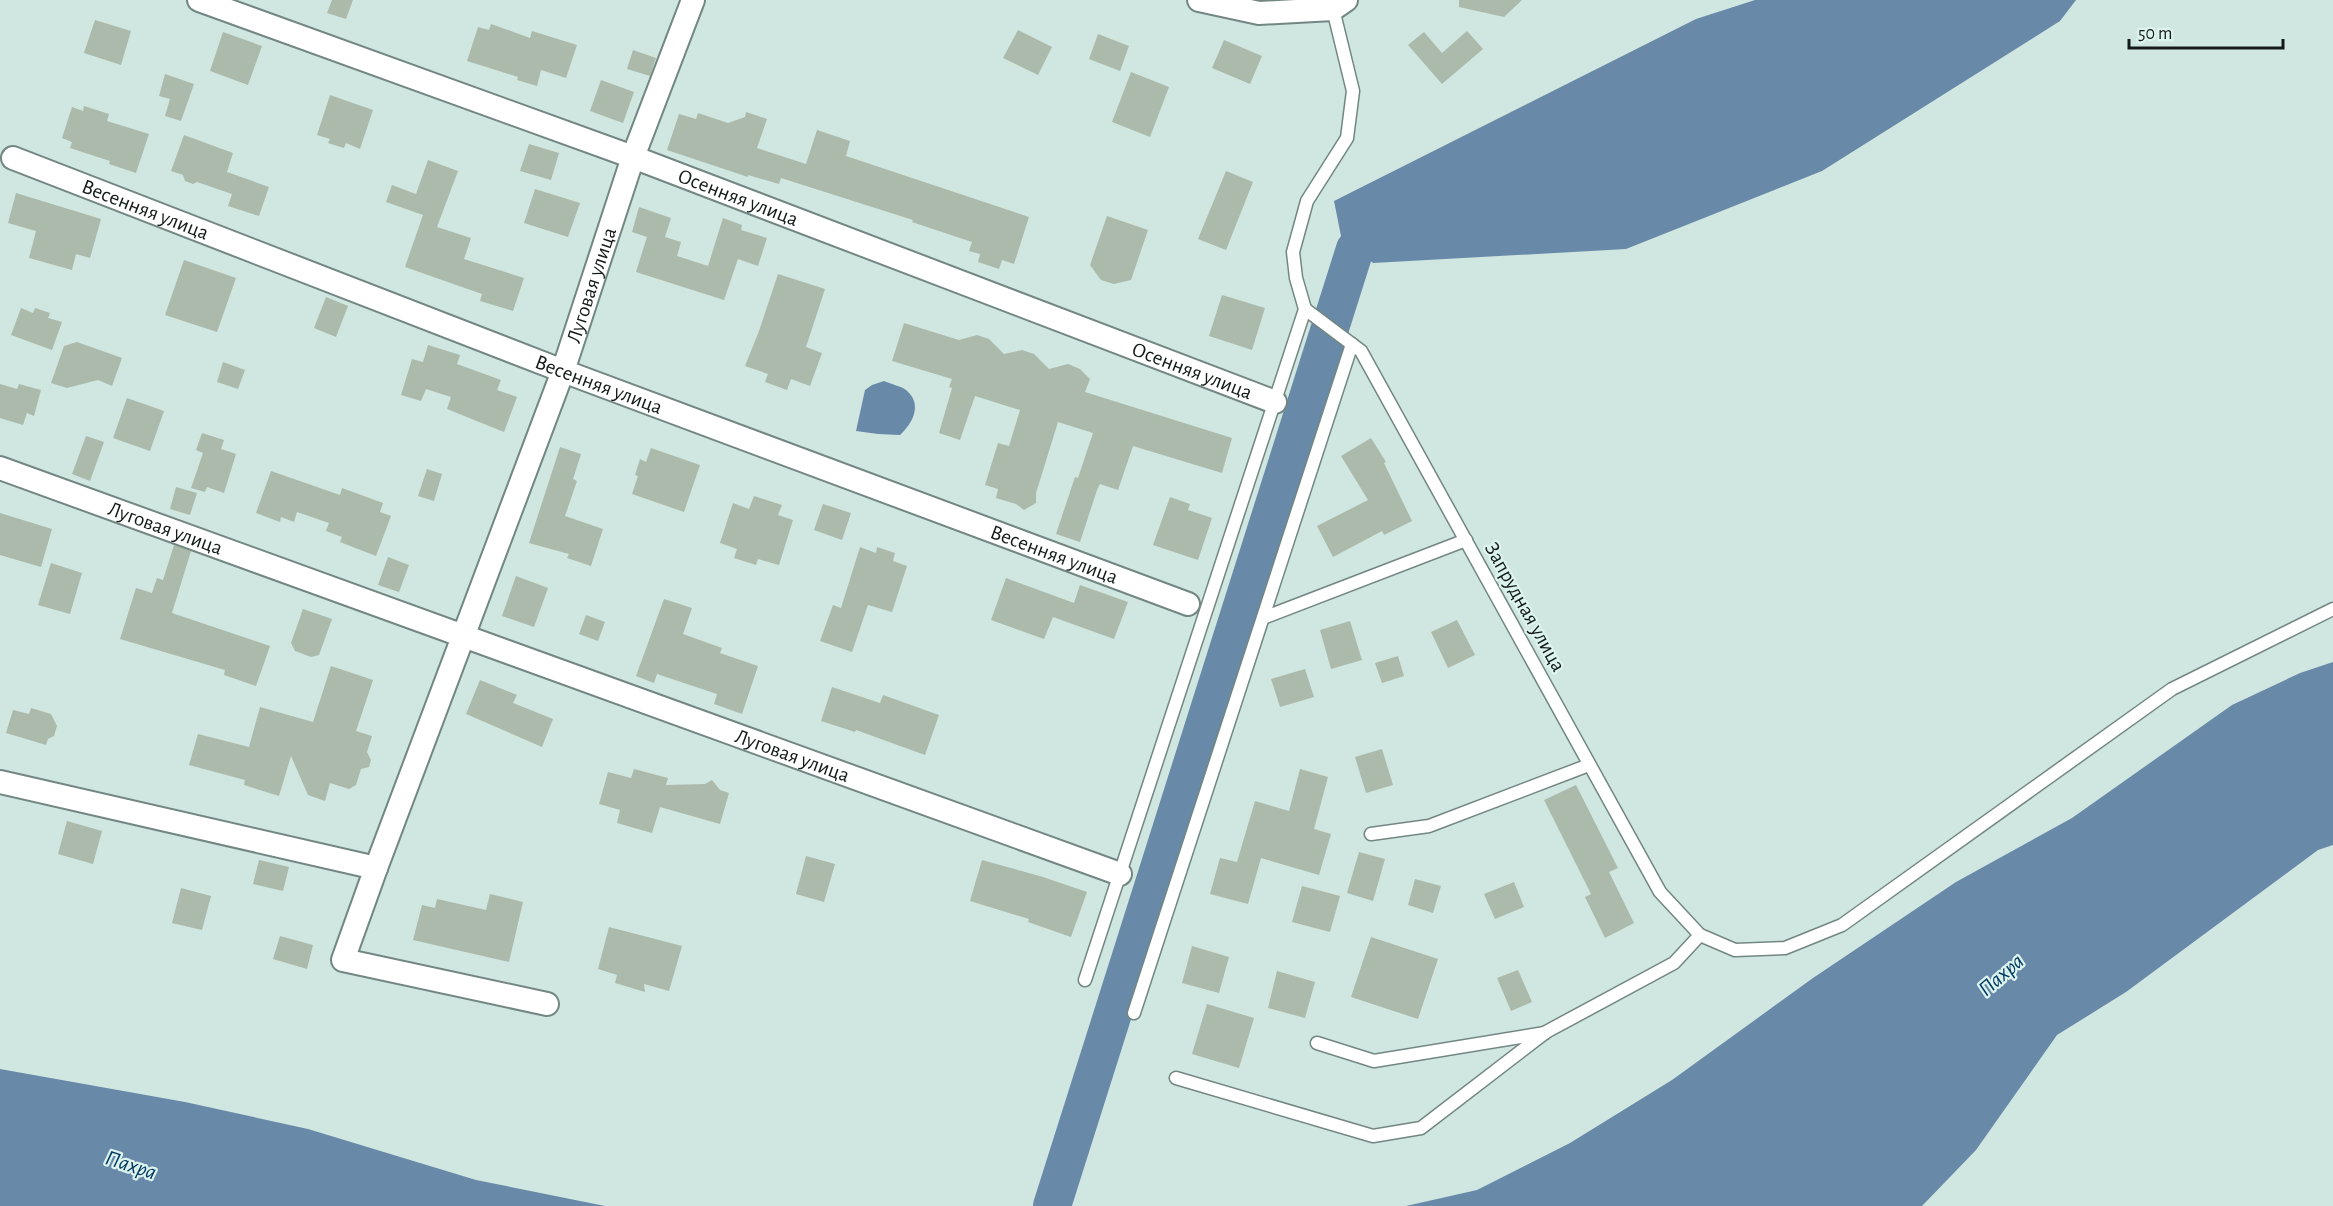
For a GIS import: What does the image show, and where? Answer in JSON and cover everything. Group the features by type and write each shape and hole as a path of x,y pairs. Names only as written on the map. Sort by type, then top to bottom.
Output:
{"street":[{"name":"Осенняя улица","path":"199,0 633,157 1275,402"},
{"name":"Луговая улица","path":"547,1004 343,960 563,371 633,157 693,0"},
{"path":"1199,0 1259,14 1339,4"},
{"name":"Весенняя улица","path":"13,158 563,371 1188,604"},
{"name":"Луговая улица","path":"0,468 1120,874"},
{"path":"0,782 376,868"}],"lane":[{"path":"1085,980 1305,309 1296,278 1293,252 1307,201 1347,138 1353,90 1339,4"},
{"name":"Запрудная улица","path":"1305,309 1361,351 1660,892 1700,935"},
{"path":"1134,1013 1352,344"},
{"path":"1263,618 1466,540"},
{"path":"1176,1078 1373,1136 1421,1128 1546,1032 1674,963 1700,935 1735,950 1785,948 1842,925 2172,688 2333,609"},
{"path":"1371,834 1429,826 1589,765"},
{"path":"1317,1043 1374,1061 1546,1032"}],"water":[{"path":"1755,0 2076,0 2060,21 1822,171 1626,249 1373,263 1341,236 1334,201 1696,19"},
{"path":"884,381 904,389 911,395 915,407 909,425 900,435 856,431 865,390"},
{"name":"Пахра","path":"2333,662 2333,845 2318,850 2126,992 2057,1035 1976,1150 1922,1206 1406,1206 1477,1190 1570,1143 1672,1080 1813,978 1956,882 2072,818 2232,705 2300,673"},
{"name":"Пахра","path":"0,1069 185,1102 308,1129 476,1180 605,1206 0,1206"}],"building":[{"path":"332,0 353,0 346,19 327,13"},
{"path":"1459,0 1522,0 1504,17 1459,7"},
{"path":"95,20 131,31 121,65 84,53"},
{"path":"491,24 530,38 532,31 577,45 566,78 541,70 537,86 517,80 518,77 467,61 478,27 489,30"},
{"path":"1018,30 1052,47 1038,75 1003,58"},
{"path":"1467,31 1483,49 1442,84 1408,45 1424,32 1442,53"},
{"path":"223,32 262,46 248,85 210,71"},
{"path":"1098,34 1129,46 1120,71 1089,59"},
{"path":"1224,40 1262,56 1250,84 1212,68"},
{"path":"633,50 656,58 650,76 627,69"},
{"path":"1131,72 1169,87 1150,137 1112,122"},
{"path":"165,74 194,84 181,121 165,116 170,99 159,96"},
{"path":"601,80 634,92 623,123 590,111"},
{"path":"330,95 373,110 360,149 346,143 344,148 328,143 330,139 317,135"},
{"path":"84,106 109,114 107,121 149,134 136,173 109,164 110,161 70,148 72,142 62,138 72,107 83,111"},
{"path":"746,112 767,119 757,148 806,164 817,130 850,141 846,156 1029,217 1014,264 1002,260 999,269 978,262 980,254 969,251 972,242 912,222 913,220 781,178 779,184 748,175 748,177 667,150 679,114 696,119 698,113 728,123 745,117"},
{"path":"184,135 233,153 227,172 269,187 259,216 228,206 232,194 197,182 193,184 185,181 183,175 171,171"},
{"path":"529,144 559,153 551,180 520,171"},
{"path":"428,160 458,171 437,227 471,238 464,259 524,278 513,311 480,301 482,294 405,267 423,215 386,202 392,185 416,194"},
{"path":"1226,171 1253,182 1226,250 1198,239"},
{"path":"535,189 580,203 568,237 524,223"},
{"path":"16,193 101,219 90,258 76,254 72,270 29,258 36,231 8,223"},
{"path":"639,207 671,218 665,237 681,242 677,256 708,266 723,218 742,225 741,230 767,238 758,266 738,259 724,300 636,272 647,237 632,232"},
{"path":"1107,216 1148,230 1131,280 1114,284 1101,280 1090,265"},
{"path":"184,260 236,278 217,332 165,315"},
{"path":"778,274 825,289 806,347 822,353 810,386 791,379 787,390 765,382 768,374 745,366"},
{"path":"1222,295 1265,308 1252,350 1209,336"},
{"path":"326,297 348,306 336,337 314,328"},
{"path":"21,308 33,313 35,308 50,313 48,318 62,322 52,350 11,335"},
{"path":"904,323 959,340 977,335 989,339 1004,354 1022,350 1034,354 1049,369 1068,364 1080,369 1090,379 1085,392 1232,438 1222,473 1133,446 1118,490 1100,484 1080,542 1056,534 1093,433 1058,422 1036,493 1036,503 1024,510 1016,504 996,498 998,489 985,485 998,443 1009,446 1020,410 975,396 960,440 939,433 952,388 949,387 952,379 892,361"},
{"path":"77,342 122,358 112,386 98,380 67,388 51,383 64,346"},
{"path":"428,345 460,355 457,364 501,380 497,390 517,397 504,432 447,409 451,397 426,389 421,401 401,395 412,359 423,362"},
{"path":"223,362 245,370 238,389 217,382"},
{"path":"0,384 17,389 19,384 41,390 34,416 27,413 23,425 0,418"},
{"path":"127,398 164,411 150,451 113,438"},
{"path":"202,433 224,440 221,449 236,454 224,493 207,487 205,492 191,488 203,453 196,450"},
{"path":"86,436 104,442 90,481 72,474"},
{"path":"1371,438 1386,462 1384,463 1412,521 1384,535 1382,531 1333,557 1317,526 1368,500 1341,456"},
{"path":"560,447 581,454 573,479 577,481 565,516 603,529 591,566 567,558 569,554 529,543"},
{"path":"651,448 700,465 684,512 632,494 638,476 635,475 640,459 646,462"},
{"path":"427,469 442,474 434,501 418,496"},
{"path":"271,471 340,495 342,488 383,503 380,512 391,516 376,556 340,542 342,537 326,531 329,523 297,512 294,522 281,517 280,522 256,513"},
{"path":"176,487 197,493 190,515 170,509"},
{"path":"754,496 782,505 778,515 793,520 779,565 758,559 756,565 734,558 737,549 720,543 733,503 749,509"},
{"path":"1170,497 1190,504 1188,510 1212,518 1198,560 1153,545"},
{"path":"823,504 851,513 842,540 814,530"},
{"path":"0,513 52,529 41,567 0,555"},
{"path":"174,545 191,551 172,613 270,646 256,686 224,675 225,670 120,639 136,588 152,593 157,578 163,580"},
{"path":"860,547 876,553 877,547 895,553 893,561 907,566 892,612 868,605 852,652 820,641 833,605 841,608"},
{"path":"388,557 409,565 399,592 378,585"},
{"path":"51,563 82,573 70,614 38,605"},
{"path":"516,576 548,588 534,627 502,616"},
{"path":"1006,578 1074,603 1080,585 1128,602 1114,639 1053,617 1044,639 991,620"},
{"path":"664,599 692,608 683,634 722,648 720,653 758,666 742,714 714,704 717,694 657,674 654,683 636,676"},
{"path":"303,609 332,619 319,655 311,657 295,651 291,643"},
{"path":"586,615 605,622 598,641 579,634"},
{"path":"1457,620 1475,655 1448,668 1431,632"},
{"path":"1350,621 1362,660 1331,669 1320,630"},
{"path":"1398,656 1404,676 1382,683 1375,663"},
{"path":"331,666 373,680 356,731 372,736 367,752 371,760 369,767 361,769 356,785 349,789 330,783 325,801 308,795 291,756 279,796 244,785 245,780 189,765 198,734 249,747 260,707 313,722"},
{"path":"1305,669 1314,697 1280,707 1271,679"},
{"path":"480,680 517,695 513,703 553,719 542,747 466,714"},
{"path":"832,687 880,703 883,695 939,715 925,755 856,730 855,732 821,721"},
{"path":"31,708 51,714 57,726 54,736 48,739 46,745 6,733 13,710 29,714"},
{"path":"1382,749 1393,785 1366,793 1355,757"},
{"path":"634,769 668,778 666,785 705,784 712,780 720,790 729,793 720,824 660,807 652,833 617,823 620,810 599,804 608,772 631,778"},
{"path":"1300,769 1328,777 1314,829 1331,834 1319,875 1261,858 1248,904 1210,894 1220,858 1237,862 1255,801 1289,811"},
{"path":"1576,785 1618,868 1609,872 1634,923 1605,938 1585,897 1591,894 1544,800"},
{"path":"67,821 102,831 93,864 58,854"},
{"path":"1359,852 1385,859 1373,901 1347,893"},
{"path":"806,856 835,864 824,902 796,894"},
{"path":"259,860 289,867 283,891 253,884"},
{"path":"982,860 1087,892 1071,937 1028,922 1029,919 970,901"},
{"path":"1415,879 1441,886 1433,913 1408,905"},
{"path":"1514,882 1524,907 1495,919 1484,894"},
{"path":"1302,886 1340,896 1330,932 1292,922"},
{"path":"181,888 211,896 202,930 172,923"},
{"path":"490,894 523,902 509,962 413,940 422,905 435,908 437,899 486,910"},
{"path":"609,927 682,946 669,991 644,984 645,992 615,983 617,975 598,969"},
{"path":"280,936 313,945 307,969 273,959"},
{"path":"1371,937 1438,959 1418,1019 1351,997"},
{"path":"1192,946 1229,957 1219,993 1182,983"},
{"path":"1518,970 1532,1002 1511,1011 1497,978"},
{"path":"1277,971 1315,982 1305,1018 1268,1008"},
{"path":"1207,1004 1254,1018 1239,1068 1192,1054"}],"waterway":[{"path":"1052,1206 1355,249"}]}
